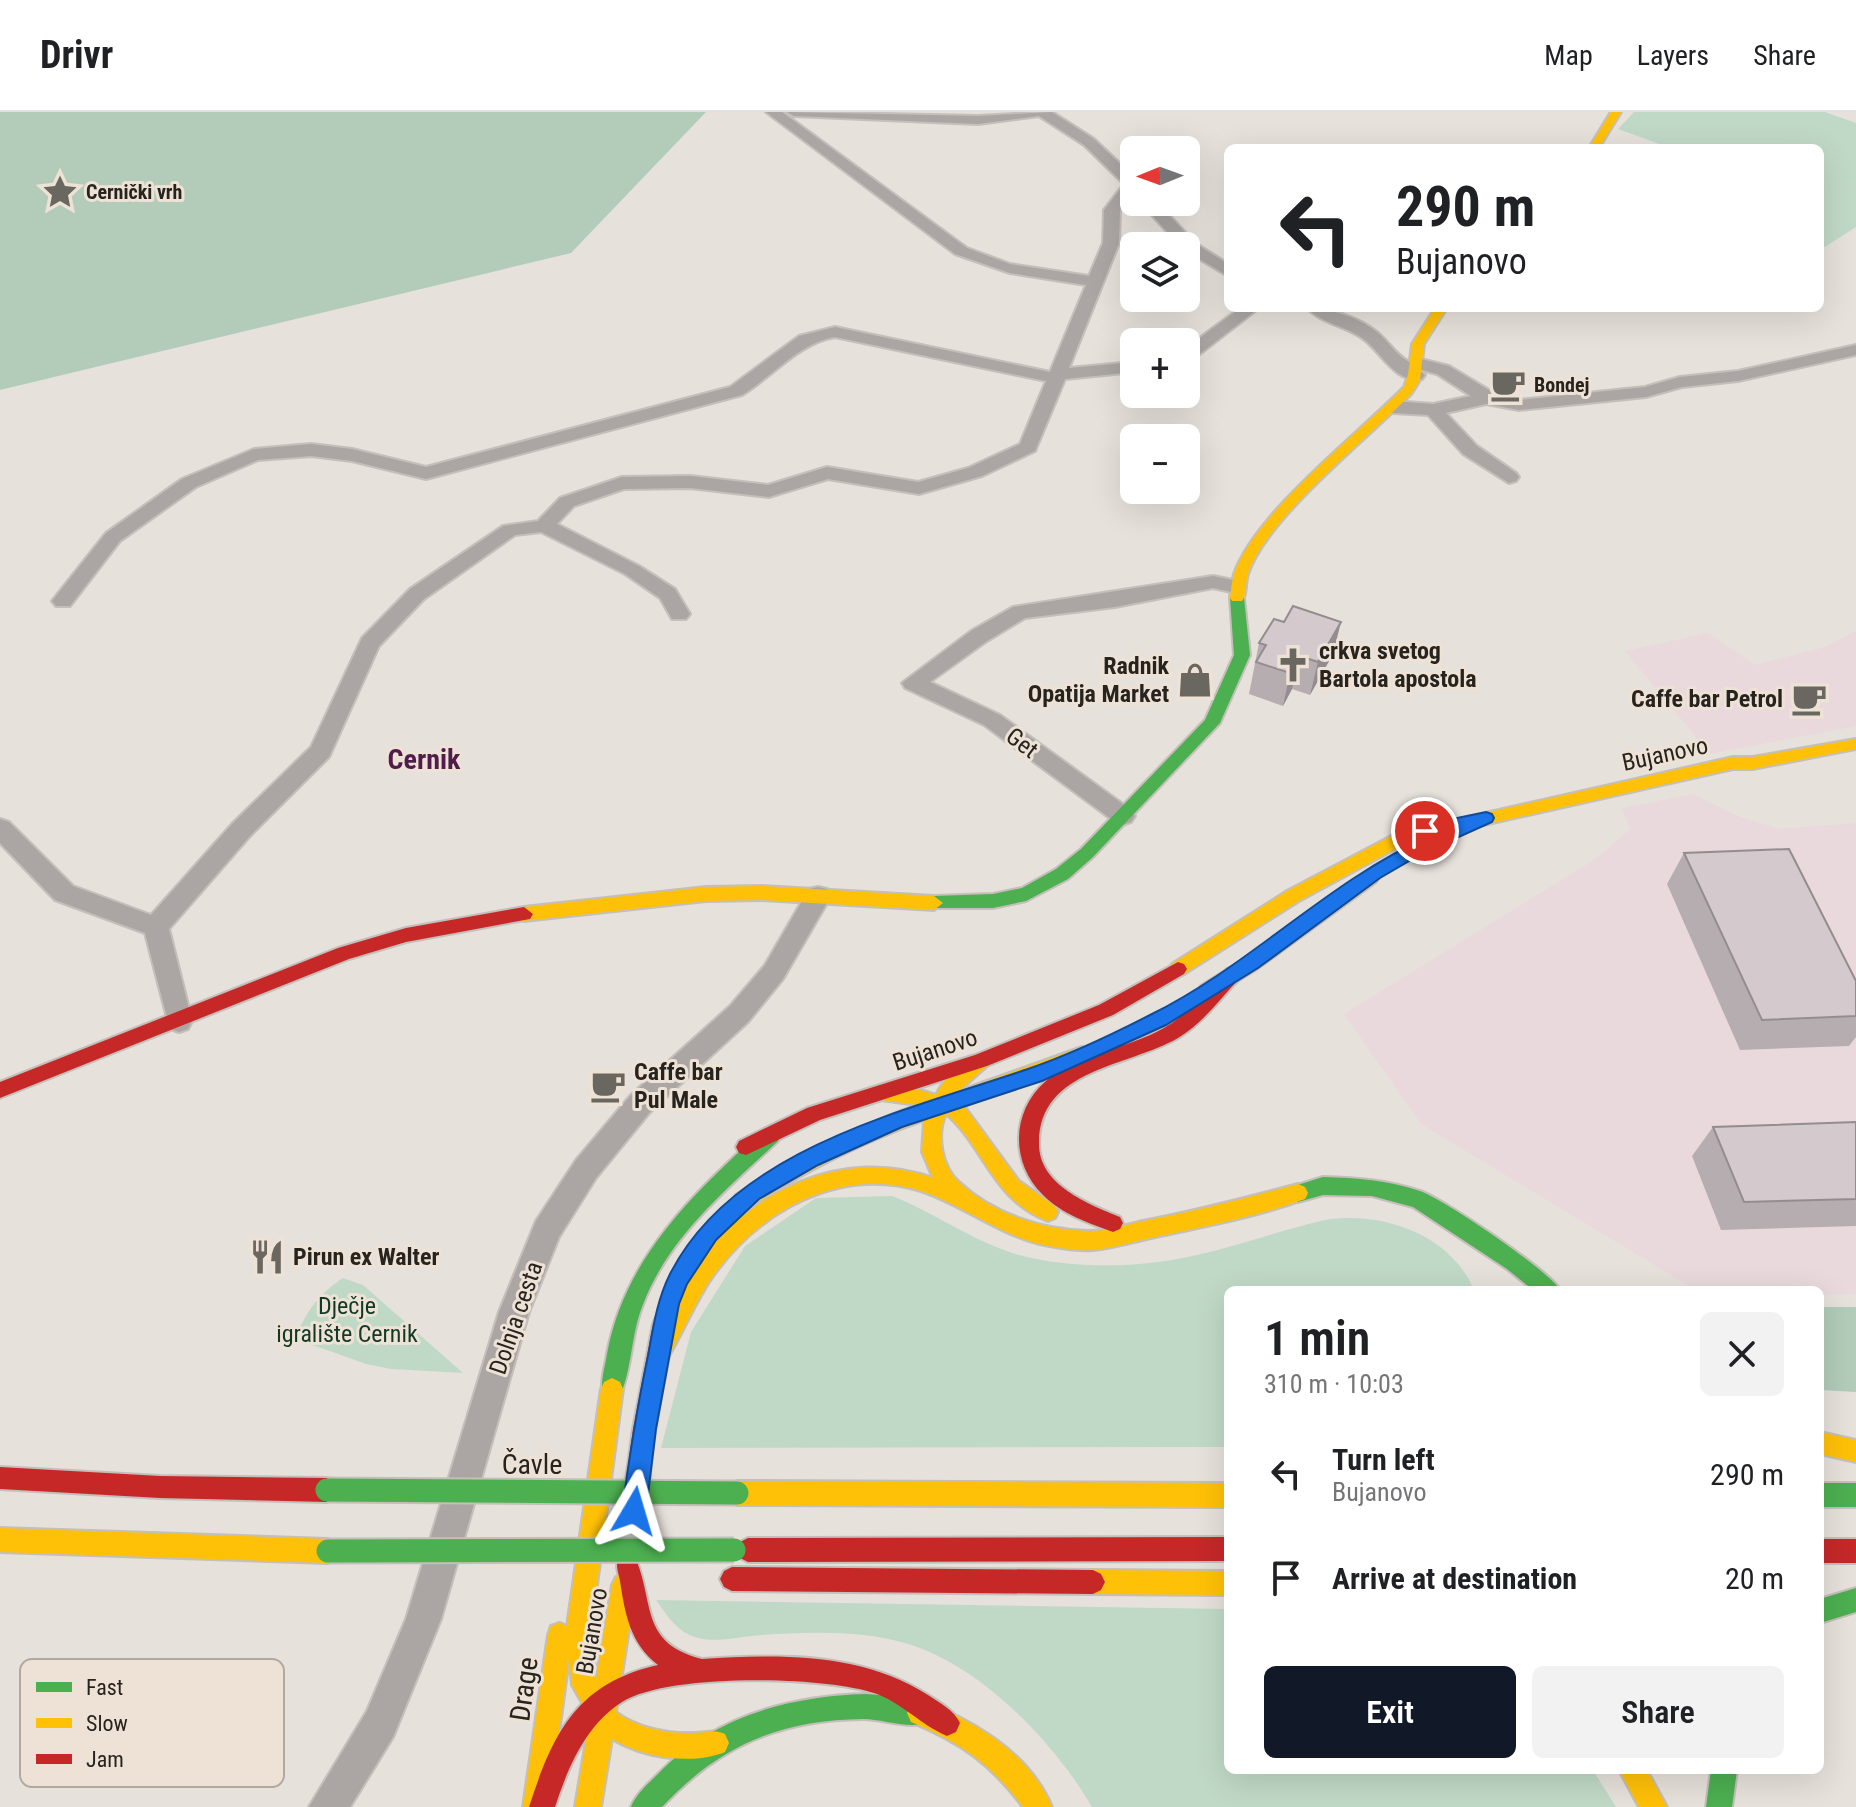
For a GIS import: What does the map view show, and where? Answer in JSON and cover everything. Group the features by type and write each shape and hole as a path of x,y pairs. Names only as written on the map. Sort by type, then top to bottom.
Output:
{"main road":[{"path":"1596,144 1616,112"},
{"path":"0,1090 344,953 436,929 542,911 706,894 818,896 954,904 1026,894 1062,874 1123,816 1212,723 1224,702 1242,655 1236,587 1250,553 1318,475 1411,387 1417,369 1415,351 1438,312"},
{"name":"Bujanovo","path":"655,1578 564,1578 594,1386 612,1310 633,1259 680,1196 714,1167 814,1114 980,1061 1106,1010 1206,953 1293,896 1390,843 1446,825 1733,763 1753,763 1856,744"},
{"name":"Bujanovo","path":"725,1216 751,1193 811,1159 941,1103 1035,1075 1159,1020 1233,974 1374,874 1417,849 1486,818"},
{"path":"1113,1223 1068,1204 1040,1180 1028,1150 1029,1123 1034,1105 1062,1080 1170,1033 1233,974"},
{"path":"966,1202 945,1182 932,1152 933,1121 952,1083 980,1061"},
{"path":"881,1093 941,1103 958,1111 1012,1187 1055,1216 1072,1221 1113,1223 1204,1218"},
{"path":"771,1135 702,1197 667,1237 642,1279 623,1325 579,1630 584,1685 625,1733 643,1740 693,1746 716,1743 799,1713 846,1706 896,1710 947,1723"},
{"path":"659,1352 715,1256 752,1215 787,1192 825,1179 865,1175 916,1181 1012,1225 1052,1238 1092,1241 1204,1218 1323,1186 1354,1185 1388,1189 1419,1200 1543,1286"},
{"path":"1478,1240 1497,1273"},
{"name":"Bujanovo","path":"602,1704 627,1565 644,1429 659,1352 669,1304 694,1254"},
{"path":"1824,1444 1856,1451"},
{"path":"586,1467 664,1467"},
{"path":"445,1468 492,1468"},
{"path":"332,1490 386,1473"},
{"name":"Čavle","path":"0,1478 160,1487 332,1490 1224,1495"},
{"path":"1824,1495 1856,1495"},
{"path":"0,1540 319,1551 1224,1549"},
{"path":"319,1551 320,1569"},
{"path":"1824,1551 1856,1551"},
{"path":"627,1565 631,1572 636,1614 651,1645 677,1666 724,1673"},
{"path":"422,1577 453,1577"},
{"path":"725,1579 1224,1583"},
{"path":"1824,1610 1856,1600"},
{"name":"Drage","path":"539,1807 563,1607"},
{"path":"539,1807 560,1758 602,1704 636,1681 672,1675 814,1671 866,1678 917,1702 947,1723 979,1739 1001,1757 1039,1807"},
{"path":"588,1807 602,1704"},
{"path":"644,1807 679,1772 716,1743"},
{"path":"1634,1774 1654,1807"},
{"path":"1719,1807 1723,1774"}],"street":[{"path":"773,112 980,262 1005,269 1096,282"},
{"path":"794,112 949,120 978,120 1040,112 1089,142 1120,172"},
{"path":"544,526 567,502 622,483 690,482 769,491 827,473 919,488 975,472 1028,447 1111,243 1112,210 1120,200"},
{"path":"1161,216 1189,246 1224,268"},
{"path":"1200,346 1246,312"},
{"path":"1323,312 1370,335 1391,359 1417,369 1443,371 1484,399 1501,405 1545,405 1646,392 1680,382 1738,376 1856,350"},
{"path":"63,601 113,537 189,483 254,455 325,452 352,455 426,473 736,391 768,370 793,346 812,335 835,332 1056,376 1120,369"},
{"path":"1393,407 1433,410 1484,399"},
{"path":"1433,410 1470,450 1509,477"},
{"path":"156,927 241,830 321,751 370,643 417,594 510,530 544,526 632,570 668,594 679,614"},
{"name":"Get","path":"1123,816 992,720 913,683 1020,612 1115,600 1213,582 1236,587"},
{"path":"0,828 64,893 156,927"},
{"name":"Dolnja cesta","path":"328,1807 380,1724 423,1619 514,1312 547,1230 586,1169 640,1104 739,1014 774,972 818,896"},
{"path":"156,927 179,1021"}],"shaded area":[{"path":"1856,631 1856,726 1710,754 1625,651 1708,633 1755,665 1825,647"},
{"path":"1693,794 1740,817 1780,829 1856,823 1856,1294 1824,1295 1824,1286 1689,1286 1421,1124 1344,1014 1597,858 1630,829 1622,808"}],"green space":[{"path":"0,112 706,112 571,253 0,390"},
{"path":"1634,112 1825,112 1856,123 1856,227 1824,247 1824,144 1659,144 1618,129"},
{"path":"892,1196 1002,1249 1038,1259 1078,1264 1158,1262 1214,1251 1325,1220 1368,1219 1411,1230 1431,1240 1463,1270 1472,1286 1224,1286 1224,1447 661,1448 691,1332 745,1246 816,1198"},
{"name":"Dječje igralište Cernik","path":"343,1278 363,1285 463,1373 391,1369 366,1364 307,1343 300,1327 304,1319 323,1294"},
{"path":"1824,1307 1856,1307 1856,1392 1824,1390"},
{"path":"656,1600 1224,1609 1224,1774 1595,1774 1616,1807 1092,1807 1057,1757 1013,1709 962,1670 935,1655 890,1639 854,1634 798,1633 702,1639 677,1627"}],"building":[{"path":"1293,606 1341,622 1318,662 1300,656 1290,673 1256,662 1266,645 1259,643 1274,619 1284,622"},
{"path":"1789,849 1856,981 1856,1016 1762,1020 1684,853"},
{"path":"1856,1122 1856,1199 1744,1202 1713,1127"}],"traffic: fast":[{"path":"934,903 993,901 1026,894 1062,874 1087,853 1212,723 1242,655 1237,598"},
{"path":"612,1389 631,1306 664,1245 711,1192 771,1135"},
{"path":"1298,1193 1323,1186 1372,1187 1419,1200 1514,1262 1544,1286"},
{"path":"327,1490 737,1493"},
{"path":"1824,1495 1856,1495"},
{"path":"328,1551 734,1550"},
{"path":"1824,1610 1856,1600"},
{"path":"644,1807 698,1755 756,1725 810,1711 838,1708 866,1707 920,1713"},
{"path":"1719,1807 1723,1774"}],"traffic: slow":[{"path":"1596,144 1616,112"},
{"path":"1237,598 1241,573 1256,546 1279,518 1408,390 1413,380 1418,344 1438,312"},
{"path":"1178,969 1293,896 1403,837 1733,763 1753,763 1856,744"},
{"path":"1207,991 1252,963 1370,877"},
{"path":"524,914 706,894 762,893 934,903"},
{"path":"743,1201 786,1172 887,1125 1082,1055"},
{"path":"980,1061 948,1089 933,1121 932,1152 945,1182 966,1202 1012,1225 1052,1238 1092,1241 1204,1218 1298,1193"},
{"path":"881,1093 917,1097 955,1109 1012,1187 1048,1212"},
{"path":"659,1352 704,1272 723,1247 745,1225 795,1192 823,1182 852,1177 883,1177 921,1183 965,1202"},
{"path":"612,1389 579,1630 584,1685 608,1722 625,1733 663,1744 693,1746 716,1743"},
{"path":"1824,1444 1856,1451"},
{"path":"737,1493 1224,1495"},
{"path":"0,1540 328,1551"},
{"path":"1093,1582 1224,1583"},
{"path":"588,1807 624,1585"},
{"path":"536,1807 560,1635"},
{"path":"920,1713 958,1729 988,1749 1014,1774 1039,1807"},
{"path":"1634,1774 1654,1807"}],"traffic: jam":[{"path":"0,1090 344,953 406,935 524,914"},
{"path":"746,1147 814,1114 980,1061 1106,1010 1178,969"},
{"path":"1113,1223 1060,1198 1040,1178 1029,1151 1029,1124 1038,1102 1054,1085 1076,1072 1171,1033 1196,1013 1233,974"},
{"path":"633,1516 644,1429 664,1324"},
{"path":"0,1478 160,1487 327,1490"},
{"path":"748,1550 1224,1549"},
{"path":"1824,1551 1856,1551"},
{"path":"627,1565 637,1616 649,1640 680,1664 706,1672"},
{"path":"732,1579 1093,1582"},
{"path":"542,1807 561,1758 589,1713 616,1691 668,1675 739,1669 844,1674 889,1687 947,1723"}],"place":[{"name":"Cernički vrh","path":"60,192"},
{"name":"Bondej","path":"1508,385"},
{"name":"crkva svetog Bartola apostola","path":"1293,665"},
{"name":"Radnik Opatija Market","path":"1195,680"},
{"name":"Caffe bar Petrol","path":"1809,699"},
{"name":"Caffe bar Pul Male","path":"608,1086"},
{"name":"Pirun ex Walter","path":"267,1257"}],"district":[{"name":"Cernik","path":"424,759"}],"route":[{"path":"634,1511 644,1429 669,1304 679,1279 708,1233 751,1193 811,1159 895,1121 941,1103 1035,1075 1159,1020 1252,963 1374,874 1417,849 1486,818 1425,831"}]}
